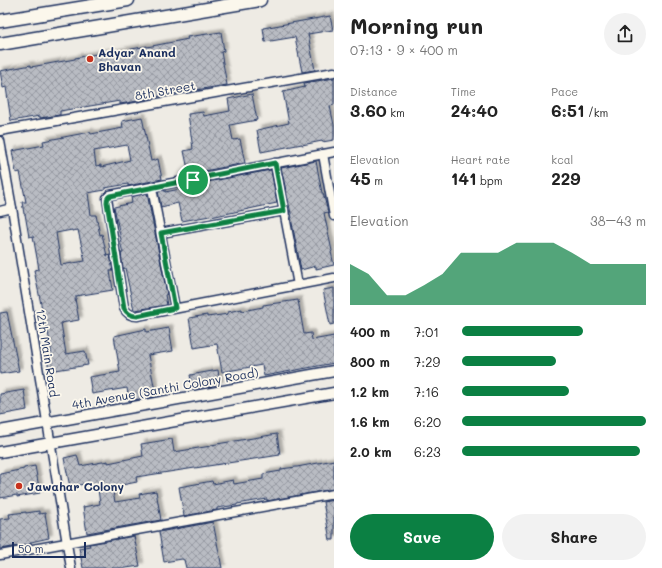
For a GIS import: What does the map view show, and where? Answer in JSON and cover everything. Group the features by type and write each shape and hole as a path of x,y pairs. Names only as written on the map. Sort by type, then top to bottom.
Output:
{"main road":[{"path":"0,21 128,0"},
{"path":"0,44 260,0"}],"street":[{"name":"8th Street","path":"0,131 334,72"},
{"name":"12th Main Road","path":"0,141 71,568"},
{"path":"334,152 110,196 107,198 124,308 131,316 334,278"},
{"path":"323,154 334,216"},
{"path":"275,163 298,285"},
{"path":"152,188 175,308"},
{"path":"0,210 12,208"},
{"path":"161,233 284,211"},
{"name":"4th Avenue (Santhi Colony Road)","path":"0,431 334,371"},
{"path":"0,452 334,393"},
{"path":"0,555 334,494"}],"building":[{"path":"330,16 333,30 308,34 315,70 302,72 295,37 265,42 263,28"},
{"path":"221,32 224,51 221,52 227,85 120,104 120,101 60,111 60,115 40,118 40,116 11,121 6,87 3,88 0,71 31,65 31,67 107,52 107,54 147,47 188,39 187,37"},
{"path":"334,78 334,105 330,106 334,125 334,140 302,144 261,152 257,130 289,123 283,92 305,87 304,83"},
{"path":"252,94 257,120 230,125 233,140 240,139 245,163 189,174 184,151 193,149 188,114 203,112 204,116 230,111 228,99"},
{"path":"142,117 151,161 158,159 162,179 128,186 128,184 105,188 105,190 88,193 91,215 96,215 100,235 102,234 107,256 110,255 113,271 110,271 113,290 76,296 75,299 79,320 61,323 66,354 85,351 88,365 49,371 47,357 52,356 47,326 43,327 41,314 43,314 34,270 39,269 33,236 29,237 24,214 22,202 26,202 20,172 16,173 12,151 44,145 43,141 90,132 91,134 123,128 122,121","holes":["127,145 130,160 101,167 101,165 96,166 94,151","78,230 85,261 61,265 56,233"]},
{"path":"316,161 322,193 328,212 324,213 334,265 316,269 316,266 301,270 281,168"},
{"path":"271,170 277,203 211,217 182,221 178,203 161,207 158,191 165,190 165,192 185,188 185,186"},
{"path":"147,193 167,294 165,295 167,305 134,310 125,268 123,269 121,253 123,253 114,207 132,203 131,197"},
{"path":"334,288 334,324 330,325 323,290"},
{"path":"298,300 304,334 311,333 312,340 334,336 334,363 264,376 262,365 222,372 217,344 194,348 189,318 228,314 228,312 242,309 242,311 263,307 263,305"},
{"path":"7,312 19,371 0,374 0,313"},
{"path":"169,328 173,351 148,355 156,396 129,401 127,388 92,394 89,377 120,372 114,336 146,329 146,332"},
{"path":"218,370 220,385 193,390 190,375"},
{"path":"24,390 27,410 0,415 0,394"},
{"path":"277,434 280,455 136,477 137,482 112,487 115,502 140,498 139,494 156,491 161,520 87,533 83,507 100,504 98,489 89,490 88,483 70,487 64,458 77,455 80,466 108,461 108,463 143,456 141,444 172,439 174,452"},
{"path":"334,460 334,489 267,501 267,499 237,504 217,508 217,510 184,516 179,487 212,481 213,484 233,480 234,484 263,479 263,474 281,471 281,469"},
{"name":"Jawahar Colony","path":"35,466 40,493 0,498 0,474"},
{"path":"334,500 334,540 330,540 323,502"},
{"path":"39,511 39,514 45,513 49,538 31,542 31,544 0,549 0,519 10,518 9,514"},
{"path":"213,522 222,568 186,568 184,560 182,559 164,562 159,532"},
{"path":"134,536 140,566 126,568 83,568 79,548 90,546 89,544"}],"place":[{"name":"Adyar Anand Bhavan","path":"90,59"},
{"name":"Jawahar Colony","path":"19,486"}],"route":[{"path":"275,163 284,211 161,233 175,308 131,316 124,308 107,198 110,196 193,180 275,163"}]}
